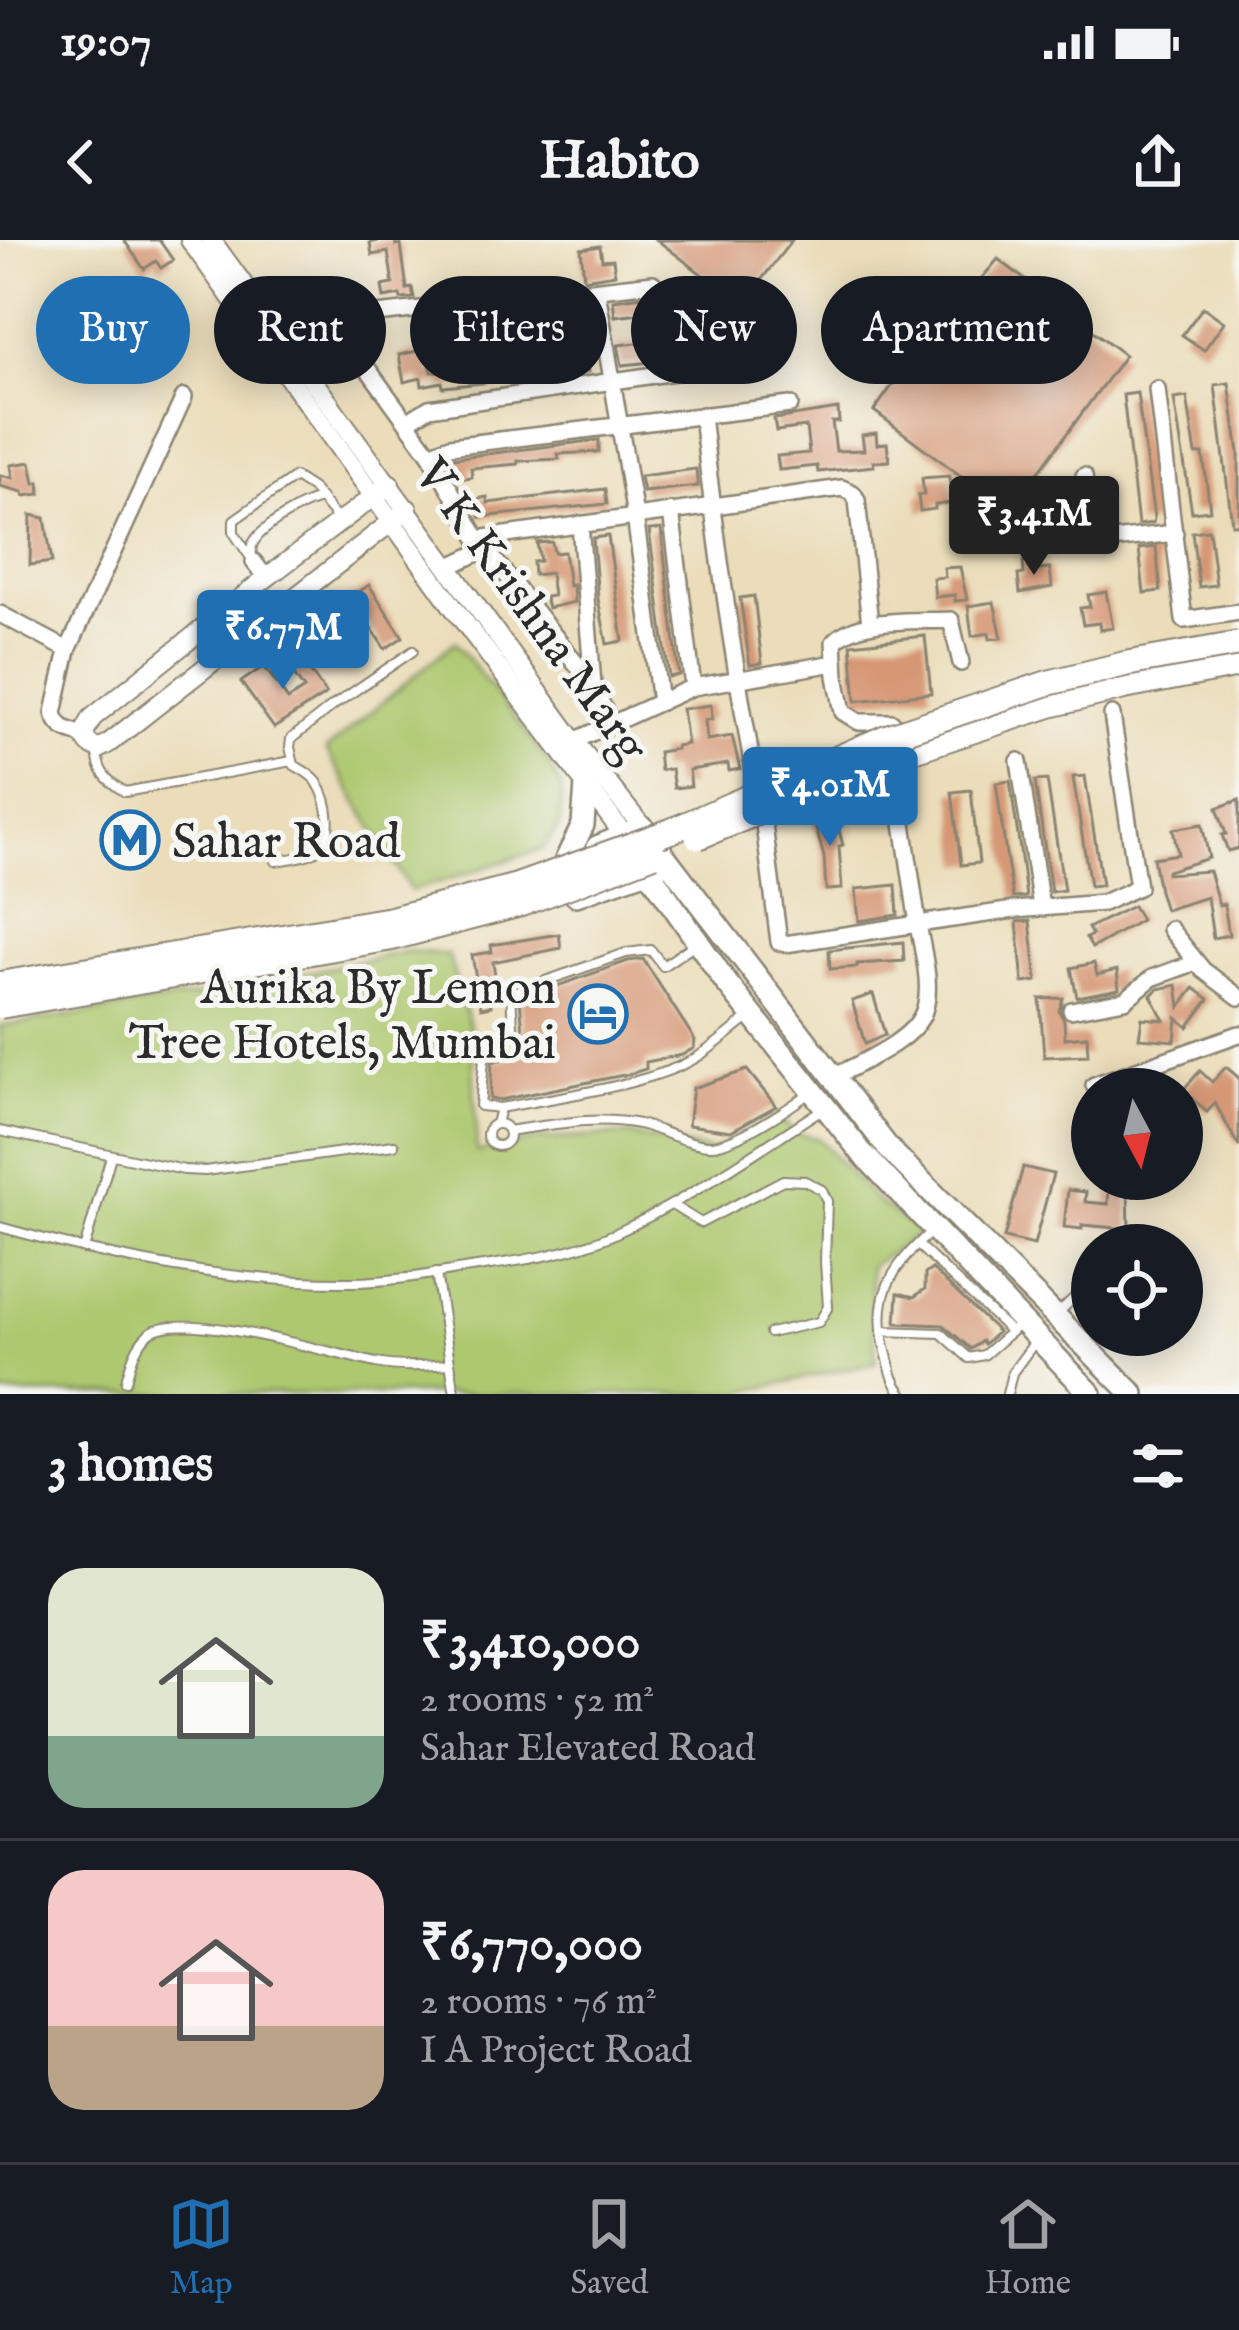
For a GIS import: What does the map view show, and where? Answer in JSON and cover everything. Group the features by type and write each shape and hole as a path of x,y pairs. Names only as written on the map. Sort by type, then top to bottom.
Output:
{"main road":[{"path":"0,984 391,919 517,886 671,831 884,738 1028,690 1125,664 1239,644"},
{"path":"0,1010 392,938 521,904 895,756 1050,704 1239,665"},
{"path":"566,860 583,825 586,784"},
{"path":"0,974 390,912 481,890 633,831"},
{"name":"V K Krishna Marg","path":"633,831 832,1078 926,1237 1091,1394"},
{"path":"0,1010 352,956 461,930 658,867"},
{"name":"V K Krishna Marg","path":"658,867 664,895 819,1099 1056,1316 1133,1394"},
{"path":"608,884 636,884 664,895"}],"street":[{"name":"V K Krishna Marg","path":"190,240 225,276"},
{"name":"V K Krishna Marg","path":"211,240 227,276"},
{"path":"410,311 359,316 343,326 344,335 430,454 482,544 593,685 611,724"},
{"path":"607,350 660,702"},
{"path":"407,422 429,408 631,377"},
{"name":"V K Krishna Marg","path":"304,384 633,831"},
{"path":"1157,389 1184,620 1239,612"},
{"path":"184,398 68,650 54,713 64,729 91,742 109,743 400,515"},
{"path":"430,454 450,446 790,405"},
{"path":"702,415 755,779"},
{"path":"1084,476 1094,542 1175,533"},
{"path":"448,567 482,544 580,524 842,488 857,500 870,624"},
{"path":"91,742 92,718 257,566 340,523 382,491"},
{"path":"670,511 693,687"},
{"name":"V K Krishna Marg","path":"400,515 448,567 567,745 586,784 633,831"},
{"path":"580,524 593,685"},
{"path":"0,614 68,650"},
{"path":"892,722 859,722 843,712 834,642 844,631 870,624 951,620 961,663"},
{"path":"567,745 693,687 835,663"},
{"path":"764,825 779,941 785,944 1041,907 1103,903 1138,887 1112,715"},
{"path":"1019,761 1041,907"},
{"path":"832,1078 908,1036 924,1012 926,983 897,783"},
{"path":"1170,929 1203,970 1239,997"},
{"path":"1071,1010 1125,1000 1152,978 1196,962"},
{"path":"1142,1068 1239,1034"}],"lane":[{"path":"257,566 232,527 234,520 295,477 312,488 340,523"},
{"path":"257,566 251,547 256,538 290,512 321,499"},
{"path":"276,861 310,855 328,832 321,790 314,777 294,765 291,739 413,651"},
{"path":"91,742 108,782 124,792 292,761"},
{"path":"698,943 662,966 651,950 626,953 511,992 513,1027 484,1059 480,1106 500,1108 635,1080 678,1066 697,1058 752,1015"},
{"path":"496,1124 508,1131 602,1119 716,1145 819,1099"},
{"path":"0,1227 84,1249 232,1276 355,1282 528,1260 612,1235 672,1204 819,1099"},
{"path":"500,1108 487,1137 497,1145 504,1143 508,1131"},
{"path":"0,1131 206,1171 394,1145"},
{"path":"84,1249 111,1156"},
{"path":"672,1204 701,1223 783,1180 805,1181 822,1190 827,1201 828,1307 819,1322 770,1333"},
{"path":"903,1394 896,1385 882,1331 883,1292 926,1237"},
{"path":"436,1274 455,1394"},
{"path":"1056,1316 1071,1301"},
{"path":"126,1381 130,1364 151,1332 166,1326 187,1325 311,1346 378,1363 450,1364"},
{"path":"882,1331 945,1334 969,1358 984,1355 1024,1330"},
{"path":"1007,1394 1024,1330"}],"green space":[{"path":"455,642 545,757 561,787 560,824 543,849 411,891 326,750"},
{"path":"408,951 448,955 472,1034 477,1152 541,1139 628,1135 712,1151 777,1117 796,1133 819,1139 875,1200 921,1233 870,1266 876,1362 733,1394 0,1394 0,1026 197,996"}],"building":[{"path":"124,240 159,240 173,260 161,268 156,261 144,269"},
{"path":"395,240 396,246 401,245 410,298 386,298 386,285 393,284 388,252 372,255 370,243"},
{"path":"657,240 792,240 764,276 704,276"},
{"path":"600,246 602,260 613,259 615,274 584,276 581,249"},
{"path":"998,259 1020,276 984,276"},
{"path":"631,298 631,314 615,316 613,300"},
{"path":"1203,307 1224,322 1204,350 1182,335"},
{"path":"1093,331 1125,355 1009,512 874,411 893,384 1093,384"},
{"path":"631,344 631,364 622,365 618,345"},
{"path":"410,353 410,381 404,382 399,355"},
{"path":"1229,383 1239,453 1239,524 1232,524 1215,385"},
{"path":"1137,393 1154,518 1153,523 1138,525 1123,395"},
{"path":"1187,397 1196,454 1203,454 1210,510 1192,512 1174,399"},
{"path":"838,409 839,422 832,422 836,451 864,450 862,435 876,433 877,444 887,443 889,461 818,472 817,466 779,470 777,456 809,453 806,427 776,431 774,419"},
{"path":"599,440 599,452 471,468 472,477 458,479 454,471 453,458"},
{"path":"31,462 40,494 24,496 0,486 0,475 13,478 11,465"},
{"path":"696,469 698,486 643,492 640,476"},
{"path":"949,476 952,503 920,511 922,478"},
{"path":"605,489 607,504 480,517 477,499 487,497 488,503"},
{"path":"31,515 45,518 52,562 30,565"},
{"path":"661,529 679,675 669,677 649,530"},
{"path":"1209,530 1216,585 1199,587 1192,532"},
{"path":"608,536 623,641 607,644 593,538"},
{"path":"552,542 554,553 564,552 574,602 548,608 545,597 553,596 550,573 534,575 533,562 540,561 537,543"},
{"path":"1156,547 1161,591 1144,593 1139,549"},
{"path":"1038,560 1039,570 1050,569 1052,587 1020,593 1018,575 1024,574 1023,562"},
{"path":"960,567 967,600 955,601 955,595 935,597 933,578 945,577 944,568"},
{"path":"369,585 403,637 385,649 362,614 339,630 327,613"},
{"path":"1106,592 1113,628 1083,625 1080,608 1090,607 1088,595"},
{"path":"754,596 762,663 750,665 740,598"},
{"path":"994,602 1002,638 990,639 989,633 972,636 968,606"},
{"path":"925,636 931,693 856,701 851,644"},
{"path":"298,653 326,694 274,728 241,682 264,666 288,700 304,689 285,662"},
{"path":"711,705 712,719 705,720 707,740 732,736 740,769 729,771 728,764 689,770 691,786 674,788 671,769 660,770 658,752 687,744 682,709"},
{"path":"1085,776 1102,885 1090,886 1073,777"},
{"path":"1047,780 1064,890 1051,892 1035,781"},
{"path":"1010,781 1026,897 1013,898 996,783"},
{"path":"971,790 979,863 961,865 952,792"},
{"path":"1239,800 1239,848 1228,851 1217,808"},
{"path":"834,812 843,845 839,846 842,889 826,890 824,857 813,818"},
{"path":"1202,824 1209,858 1167,874 1209,871 1219,905 1224,904 1229,935 1213,938 1207,897 1165,910 1153,858 1178,854 1173,829"},
{"path":"896,885 898,915 859,921 856,889"},
{"path":"1133,906 1141,920 1092,948 1086,938 1092,935 1088,928"},
{"path":"1030,921 1037,981 1023,983 1017,922"},
{"path":"559,934 561,948 493,962 498,998 481,1008 472,955 492,952 491,945"},
{"path":"903,942 904,961 830,969 829,950"},
{"name":"Aurika By Lemon Tree Hotels, Mumbai","path":"643,959 695,1040 694,1048 646,1062 646,1069 629,1074 490,1099 492,1062 525,1052 520,999"},
{"path":"1094,963 1097,975 1117,970 1119,989 1077,997 1071,968"},
{"path":"1177,985 1180,1007 1194,988 1209,999 1188,1027 1177,1018 1175,1041 1139,1038 1142,1018 1164,1020 1151,995"},
{"path":"873,994 885,1035 865,1044 852,1001"},
{"path":"1063,998 1059,1011 1065,1038 1087,1036 1088,1055 1044,1057 1040,999"},
{"path":"1226,1067 1239,1078 1239,1147 1215,1103 1207,1112 1203,1108 1203,1074 1212,1082"},
{"path":"747,1070 776,1106 731,1131 688,1125 693,1088"},
{"path":"1023,1167 1053,1174 1034,1245 1004,1238"},
{"path":"1068,1190 1071,1200 1108,1204 1108,1200 1128,1200 1129,1224 1064,1227"},
{"path":"932,1269 998,1332 984,1344 971,1349 943,1325 896,1323 898,1293 914,1297 925,1289 925,1274"}],"place":[{"name":"Sahar Road","path":"130,840"},
{"name":"Aurika By Lemon Tree Hotels, Mumbai","path":"598,1014"}]}
